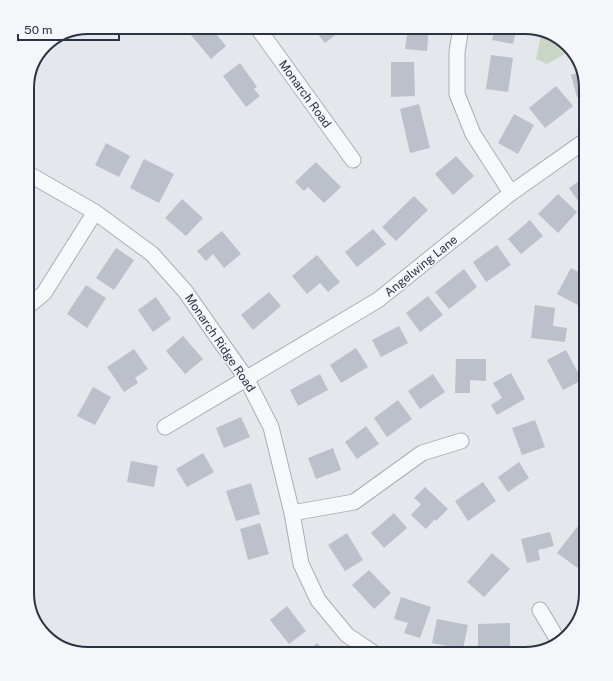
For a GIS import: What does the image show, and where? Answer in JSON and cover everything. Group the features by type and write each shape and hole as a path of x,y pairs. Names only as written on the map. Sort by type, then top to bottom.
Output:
{"street":[{"name":"Monarch Road","path":"262,34 353,160"},
{"path":"460,34 457,52 457,94 473,134 511,193"},
{"name":"Angelwing Lane","path":"165,427 378,300 511,193 579,145"},
{"name":"Monarch Ridge Road","path":"34,177 95,212 152,254 185,291 246,378 271,427 292,513 301,564 318,600 347,635 365,647"},
{"path":"34,301 44,293 95,212"},
{"path":"292,513 354,502 422,453 461,441"},
{"path":"540,610 556,637"}],"green space":[{"path":"541,37 555,43 566,53 547,64 536,59"}],"building":[{"path":"190,34 217,34 226,46 211,59"},
{"path":"318,34 337,34 325,43"},
{"path":"407,34 428,34 427,51 405,49"},
{"path":"493,34 515,34 513,44 492,40"},
{"path":"491,55 513,58 508,92 486,89"},
{"path":"391,62 414,62 415,96 391,97"},
{"path":"240,63 257,87 254,89 260,96 246,107 223,76"},
{"path":"577,73 579,97 577,97 571,75"},
{"path":"556,86 573,106 545,128 529,108"},
{"path":"419,104 430,148 410,153 400,109"},
{"path":"514,114 534,125 518,154 498,143"},
{"path":"106,143 130,156 119,177 95,165"},
{"path":"456,156 474,176 453,195 435,174"},
{"path":"144,159 174,174 159,203 130,188"},
{"path":"316,162 341,187 324,203 308,187 304,191 295,182"},
{"path":"579,181 579,202 569,188"},
{"path":"558,194 577,212 558,233 538,214"},
{"path":"414,196 428,210 396,241 382,227"},
{"path":"182,199 203,218 186,236 165,218"},
{"path":"530,220 543,236 521,254 508,239"},
{"path":"373,229 386,244 357,267 345,252"},
{"path":"222,231 241,254 224,268 213,254 206,261 197,251"},
{"path":"497,245 511,265 486,282 473,262"},
{"path":"116,248 134,260 114,290 96,278"},
{"path":"317,255 340,282 328,292 320,283 307,294 292,276"},
{"path":"571,268 579,272 578,305 557,294"},
{"path":"464,269 477,287 449,309 435,292"},
{"path":"86,285 106,298 87,328 67,314"},
{"path":"269,292 281,306 253,330 241,315"},
{"path":"428,296 443,315 420,332 406,313"},
{"path":"156,297 171,319 153,332 138,310"},
{"path":"535,305 555,308 553,326 567,328 565,342 531,338"},
{"path":"399,326 408,343 381,357 372,340"},
{"path":"183,336 203,359 185,374 166,351"},
{"path":"356,348 368,367 341,383 330,365"},
{"path":"134,349 148,369 135,378 138,383 124,392 107,367"},
{"path":"566,350 579,374 579,382 563,390 547,360"},
{"path":"456,359 486,359 486,381 470,380 470,393 455,393"},
{"path":"511,373 525,399 497,415 491,405 502,398 493,383"},
{"path":"320,374 328,390 298,406 290,390"},
{"path":"433,374 445,392 420,409 408,391"},
{"path":"93,387 111,397 95,425 77,416"},
{"path":"398,400 412,419 387,437 374,418"},
{"path":"241,417 250,437 224,448 216,428"},
{"path":"535,420 545,447 522,455 512,428"},
{"path":"366,426 379,444 357,459 345,442"},
{"path":"333,448 341,470 316,479 308,458"},
{"path":"203,453 214,472 187,487 176,469"},
{"path":"131,461 158,466 154,487 127,482"},
{"path":"519,462 529,478 508,492 498,477"},
{"path":"483,482 496,501 468,521 455,501"},
{"path":"251,483 260,514 236,521 226,491"},
{"path":"425,487 448,509 436,521 435,519 426,529 411,515 421,504 414,498"},
{"path":"394,513 407,528 384,548 371,533"},
{"path":"260,523 269,554 248,560 240,529"},
{"path":"577,527 579,529 579,569 557,553"},
{"path":"550,532 554,546 538,550 540,560 527,563 521,539"},
{"path":"347,533 363,560 345,571 328,545"},
{"path":"492,553 510,569 484,597 467,582"},
{"path":"369,570 391,593 374,609 352,585"},
{"path":"401,597 431,607 420,638 404,633 408,623 394,619"},
{"path":"287,606 306,631 289,644 270,620"},
{"path":"437,619 468,625 463,647 453,647 432,643"},
{"path":"510,623 510,647 478,647 478,624"},
{"path":"317,643 321,647 313,647"}]}
